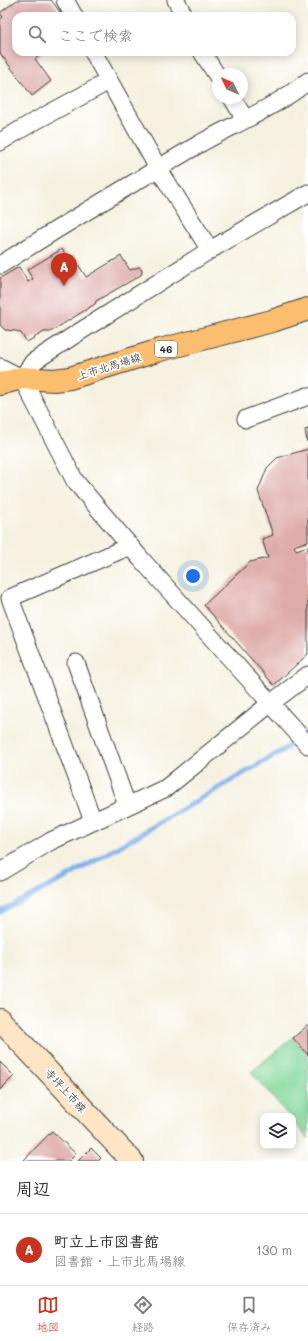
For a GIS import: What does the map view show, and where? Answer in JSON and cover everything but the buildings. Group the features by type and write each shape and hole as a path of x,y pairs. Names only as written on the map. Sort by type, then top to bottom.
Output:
{"main road":[{"name":"上市北馬場線","path":"0,384 22,378 54,380 70,378 160,350 272,321 308,309"},
{"name":"寺坪上市線","path":"0,1020 126,1159"}],"street":[{"path":"176,0 182,12"},
{"path":"95,56 158,168 210,250"},
{"path":"205,56 212,68"},
{"path":"0,142 109,81"},
{"path":"0,265 158,168 245,119 270,107 308,81"},
{"path":"236,104 245,119"},
{"path":"22,378 33,362 210,250 308,193"},
{"path":"0,367 22,378 75,481 130,546 308,745"},
{"path":"246,419 308,396"},
{"path":"93,821 5,600 130,546"},
{"path":"76,663 127,805"},
{"path":"0,872 51,841 166,788 308,675"}],"green space":[{"path":"308,1025 308,1139 296,1125 296,1113 286,1113 251,1072"}],"waterway":[{"path":"0,912 67,877 285,749 308,731"}],"place":[{"name":"町立上市図書館","path":"64,286"}]}
